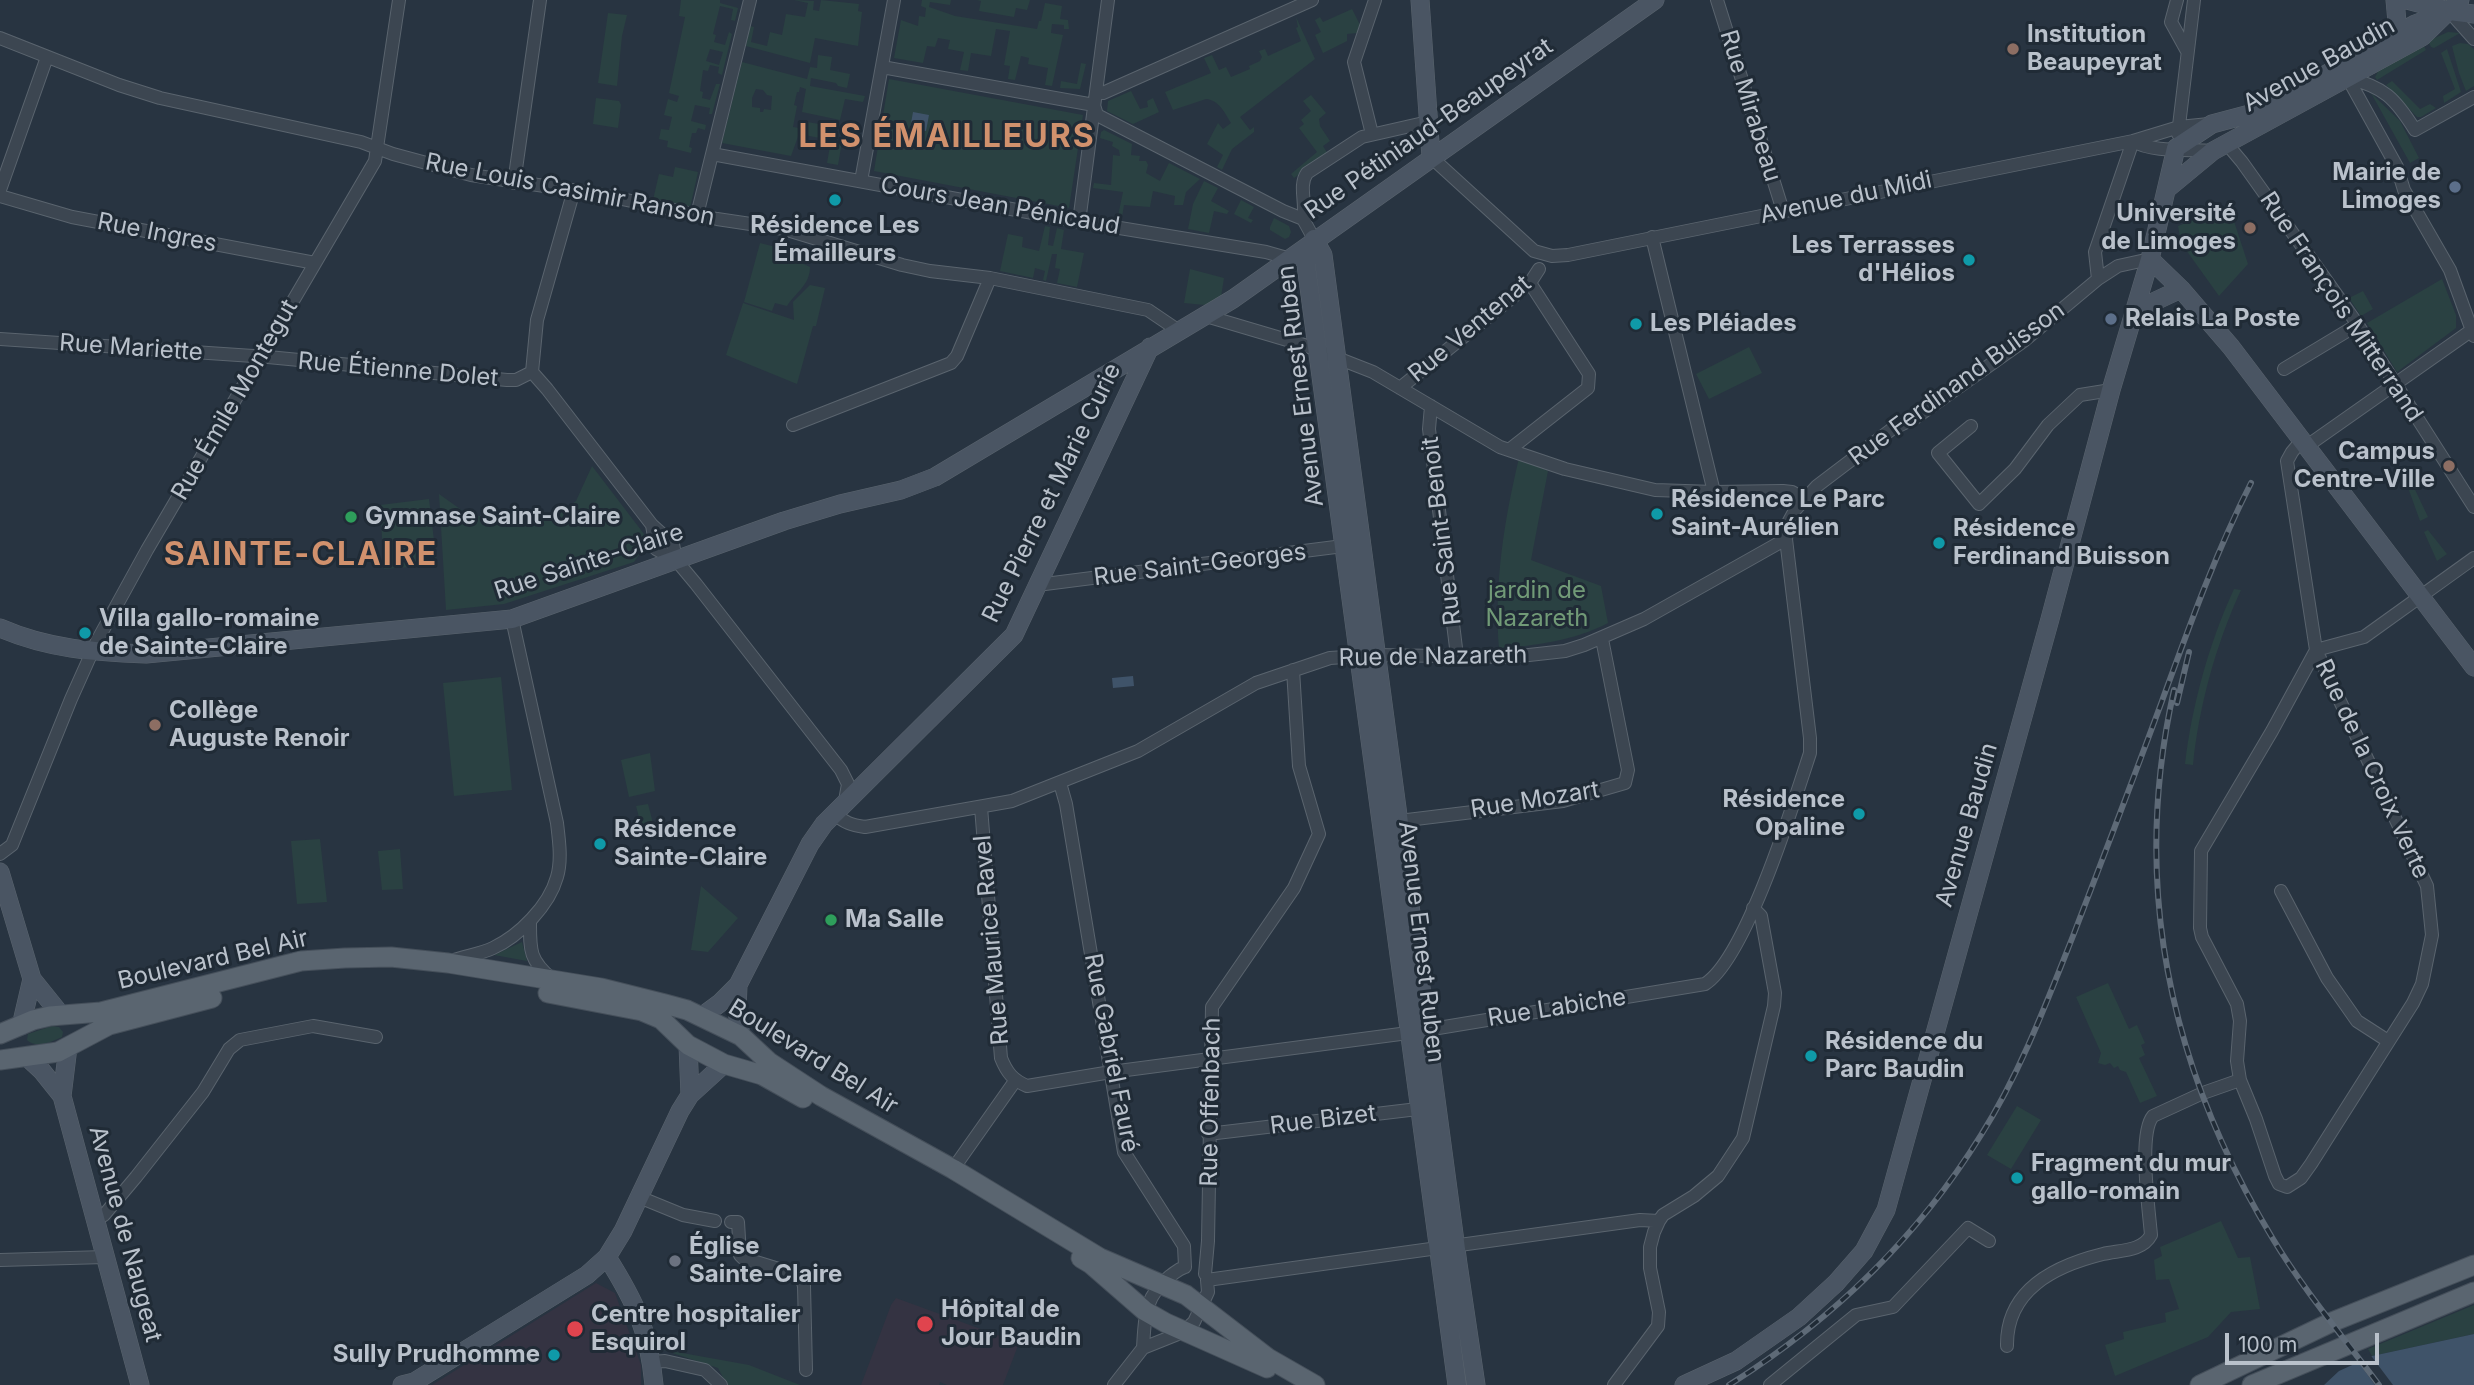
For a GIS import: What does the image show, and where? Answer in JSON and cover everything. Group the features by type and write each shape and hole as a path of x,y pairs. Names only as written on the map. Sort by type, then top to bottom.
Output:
{"main road":[{"name":"Boulevard Bel Air","path":"61,1015 101,1012 301,961 391,957 449,963 601,988 687,1010 741,1036 769,1062 821,1096 953,1170 1100,1258 1152,1297 1186,1295 1193,1321 1315,1385"},
{"name":"Boulevard Bel Air","path":"68,1047 108,1025 304,973 345,968 386,967 481,981 642,1011 661,1019 688,1045 724,1064 762,1075 1152,1297 1295,1385"},
{"path":"0,1034 33,1020 61,1015"},
{"name":"Avenue de Naugeat","path":"61,1015 68,1030 68,1047"},
{"name":"Rue Pierre et Marie Curie","path":"688,1045 701,1017"},
{"name":"Avenue de Naugeat","path":"21,1026 22,1041 28,1058"},
{"name":"Rue Pierre et Marie Curie","path":"724,1064 741,1036"},
{"path":"0,1060 47,1055 68,1047"},
{"path":"2200,1385 2332,1322 2474,1265"},
{"path":"2252,1385 2474,1292"}],"street":[{"name":"Rue Émile Montegut","path":"0,854 12,845 92,652 147,550 375,161 399,0"},
{"path":"514,183 540,0"},
{"path":"697,215 750,0"},
{"path":"1079,222 1108,0"},
{"path":"882,67 1096,98 1312,0"},
{"path":"1372,134 1354,62 1374,0"},
{"path":"1420,0 1431,156 1534,251 1545,255 1559,255"},
{"name":"Rue Pétiniaud-Beaupeyrat","path":"1179,331 1233,299 1287,258 1655,0"},
{"name":"Rue Mirabeau","path":"1717,0 1783,211"},
{"path":"2177,0 2171,22 2188,55"},
{"path":"2176,148 2194,0"},
{"path":"2395,0 2398,33"},
{"path":"2407,0 2445,5 2474,15"},
{"path":"862,181 882,67 889,1"},
{"path":"2445,5 2474,26"},
{"path":"2445,5 2474,38"},
{"name":"Avenue Baudin","path":"2167,189 2220,147 2445,5"},
{"name":"Avenue Baudin","path":"2179,127 2212,124 2260,111 2422,37 2445,5"},
{"name":"Rue Louis Casimir Ranson","path":"0,38 159,98 361,142 449,170 784,229 871,257 930,271 990,278 1148,310 1179,331"},
{"path":"0,190 47,57"},
{"path":"2344,71 2377,87 2405,114 2415,130 2474,97"},
{"path":"2304,443 2473,333 2450,270 2404,190 2400,169 2344,71"},
{"path":"1096,98 1097,114 1303,219"},
{"path":"1314,239 1303,219 1305,175 1362,137 1428,122"},
{"name":"Avenue Baudin","path":"1684,1385 1735,1361 1798,1317 1836,1283 1864,1251 1886,1210 2111,390 2150,259 2176,148 2212,124"},
{"name":"Avenue du Midi","path":"1559,255 2133,141 2179,127"},
{"path":"2098,279 2095,253 2133,141"},
{"name":"Avenue du Midi","path":"2133,141 2141,146 2220,147"},
{"name":"Rue François Mitterrand","path":"2220,147 2320,271 2474,508"},
{"name":"Cours Jean Pénicaud","path":"712,154 1287,258"},
{"path":"574,190 537,320 532,372 652,526 656,549 676,560 745,644 841,770 848,784 840,807"},
{"name":"Rue Ingres","path":"0,196 72,217 315,263"},
{"path":"2156,233 2181,289"},
{"path":"1652,237 1714,492"},
{"name":"Avenue Ernest Ruben","path":"1314,239 1323,255 1327,355 1417,1032 1418,1108 1457,1385"},
{"path":"1534,251 1534,263 1539,269 1550,268 1559,255"},
{"path":"2150,259 2181,289 2231,347 2474,667"},
{"name":"Rue Ferdinand Buisson","path":"1805,499 1817,486 1892,429 1915,418 2025,340 2098,279 2118,266 2150,259"},
{"name":"Rue Ventenat","path":"1400,387 1530,283 1539,269"},
{"path":"793,425 951,363 957,356 990,278"},
{"path":"1509,450 1588,387 1590,379 1530,283"},
{"path":"2132,319 2149,304 2181,289"},
{"path":"1206,316 1373,372 1451,420 1509,450 1565,469 1655,490 1783,491 1792,492 1805,499 1789,520 1786,539 1810,753 1774,859 1753,908 1761,916 1775,993 1766,1043 1743,1138 1717,1176 1694,1196 1663,1215 1654,1232 1650,1247 1650,1268 1659,1312 1658,1326 1614,1385"},
{"path":"2284,369 2357,325"},
{"name":"Rue Sainte-Claire","path":"0,628 49,646 92,652 146,654 512,618 784,521 901,490 935,477 1179,331"},
{"name":"Rue Mariette","path":"0,339 262,356"},
{"name":"Rue Pierre et Marie Curie","path":"701,1017 738,985 810,844 840,807 1014,635 1150,346"},
{"name":"Rue Étienne Dolet","path":"262,356 507,380 516,380 532,372"},
{"path":"1971,426 1938,453 1979,504 2015,469 2048,425 2080,395 2111,390"},
{"name":"Rue Saint-Benoit","path":"1431,406 1429,429 1457,656"},
{"name":"Rue de la Croix Verte","path":"2239,1080 2256,1119 2275,1177 2279,1184 2287,1187 2301,1178 2413,1003 2421,984 2432,935 2427,886 2316,650 2287,461 2292,452 2304,443"},
{"name":"Rue de Nazareth","path":"840,807 841,820 865,827 1012,801 1138,751 1256,683 1330,659 1368,655 1541,655 1565,651 1602,639 1662,609 1786,539"},
{"name":"Rue Saint-Georges","path":"1040,582 1045,584 1353,545"},
{"path":"2007,1346 2007,1329 2015,1307 2021,1296 2031,1287 2051,1273 2100,1254 2147,1243 2151,1236 2145,1144 2148,1122 2153,1116 2239,1080 2237,1061 2240,1021 2236,1004 2200,928 2201,851 2316,650 2364,637 2474,558"},
{"path":"449,963 492,948 516,934 530,922 557,879 559,847 553,804 512,618"},
{"name":"Rue Mozart","path":"1390,822 1563,801 1625,783 1628,770 1602,639"},
{"name":"Rue Offenbach","path":"1193,1321 1208,1292 1208,1134 1212,1007 1294,888 1319,834 1299,766 1293,670"},
{"name":"Rue Gabriel Fauré","path":"1060,783 1066,804 1125,1152 1184,1246 1185,1268"},
{"name":"Rue Maurice Ravel","path":"981,807 1001,1058 1015,1081"},
{"name":"Avenue de Naugeat","path":"0,874 32,979 61,1015"},
{"path":"2281,891 2327,978 2357,1021 2388,1041"},
{"name":"Rue Labiche","path":"1210,1059 1417,1032 1705,984 1716,975 1742,933 1753,908"},
{"path":"530,922 531,953 535,964 555,981"},
{"name":"Avenue de Naugeat","path":"21,1026 32,979"},
{"name":"Rue Pierre et Marie Curie","path":"738,985 737,1011 741,1036"},
{"path":"95,1219 104,1215 136,1177 202,1092 229,1049 240,1040 313,1026 376,1037"},
{"name":"Avenue Ernest Ruben","path":"1417,1032 1437,1107 1476,1385"},
{"name":"Rue Pierre et Marie Curie","path":"688,1045 690,1095"},
{"name":"Avenue de Naugeat","path":"68,1047 62,1096 140,1385"},
{"name":"Avenue de Naugeat","path":"28,1058 62,1096"},
{"path":"953,1170 1015,1081 1027,1086 1210,1059"},
{"name":"Rue Pierre et Marie Curie","path":"409,1384 587,1275 607,1257 623,1231 690,1095 724,1064"},
{"name":"Rue Bizet","path":"1208,1134 1437,1107"},
{"path":"639,1197 683,1215 715,1221"},
{"path":"1143,1348 1152,1297 1178,1269 1196,1269 1206,1277 1640,1220 1659,1221"},
{"path":"731,1222 738,1222 740,1255 743,1258 795,1274 802,1279 806,1370"},
{"path":"1770,1385 1856,1315 1893,1307 1968,1228 1989,1241"},
{"path":"0,1260 105,1256"},
{"path":"607,1257 635,1303 646,1333 654,1385"},
{"path":"1114,1385 1143,1348 1193,1321"},
{"path":"652,1362 665,1361 705,1370 721,1385"}],"shaded area":[{"path":"913,112 929,115 926,131 910,129"},
{"path":"1133,676 1134,686 1113,688 1112,678"},
{"name":"Centre hospitalier Esquirol","path":"596,1283 615,1293 641,1365 641,1385 432,1385"},
{"name":"Hôpital de Jour Baudin","path":"896,1298 1019,1343 1003,1385 947,1385 940,1382 939,1385 861,1385"},
{"path":"2474,1334 2474,1385 2324,1385 2339,1371 2372,1356"}],"green space":[{"path":"681,0 720,0 720,3 738,8 735,21 731,20 733,9 720,6 713,34 716,35 714,42 725,45 729,32 732,34 722,75 718,73 719,67 710,65 708,71 703,70 700,91 703,92 702,98 710,100 716,84 720,84 712,114 709,114 710,108 695,105 691,121 706,125 705,130 698,128 696,133 692,133 689,147 692,148 691,153 667,147 668,141 659,139 661,129 669,130 672,117 664,115 668,99 677,102 679,96 669,93 685,17 679,16","holes":["710,49 723,52 719,65 706,61"]},
{"path":"794,0 814,1 813,10 819,11 821,0 859,4 858,11 862,12 858,46 815,38 810,63 746,46 750,26 754,27 751,42 767,46 770,32 782,35 786,14 805,17 808,3"},
{"path":"922,0 951,0 950,5 930,2 929,7 955,16 1037,29 1045,3 1062,6 1060,19 1068,20 1069,29 1064,29 1064,25 1052,24 1051,33 1063,35 1052,86 1045,85 1048,68 1028,64 1029,58 1021,56 1015,80 1008,79 1010,66 1004,65 1010,31 996,29 991,56 971,53 968,71 960,70 964,52 948,49 950,40 938,38 935,47 927,46 923,63 894,58 901,20 918,26 919,16 925,17 926,8 921,6"},
{"path":"977,0 1030,0 1027,10 1016,8 1014,17 979,11 981,1"},
{"path":"1352,9 1360,25 1357,33 1347,34 1347,41 1323,53 1315,35 1321,32 1315,20 1320,17 1323,22"},
{"path":"608,13 627,15 617,86 598,83"},
{"path":"1296,17 1315,59 1240,117 1250,130 1254,127 1254,132 1232,149 1222,170 1217,167 1223,155 1207,144 1218,123 1223,129 1231,123 1224,111 1215,102 1206,99 1173,110 1165,92 1211,73 1204,58 1212,55 1219,70 1226,67 1231,77 1250,69 1249,66 1260,61 1262,57 1259,51 1265,49 1268,56 1301,41 1296,28"},
{"path":"2448,32 2460,33 2434,48 2431,47 2428,41"},
{"path":"2423,44 2426,50 2377,80 2375,77 2380,68"},
{"path":"2468,44 2474,49 2474,86 2466,91 2452,46"},
{"path":"2447,49 2461,92 2444,103 2443,96 2455,89 2441,53"},
{"path":"818,55 832,57 830,70 850,74 847,88 811,78 810,86 865,96 863,102 845,99 840,120 802,112 806,89 800,87 794,105 797,106 793,127 799,128 801,121 825,125 825,139 799,134 791,156 722,143 742,62 807,79 810,67 817,68","holes":["756,89 772,96 771,110 764,109 760,112 760,108 752,107 752,98"]},
{"path":"1081,63 1086,64 1080,89 1060,88 1061,81 1077,84"},
{"path":"889,79 1083,115 1069,208 874,171"},
{"path":"2392,81 2420,109 2430,104 2436,108 2417,117 2386,85"},
{"path":"1131,91 1140,109 1148,107 1147,101 1153,98 1159,112 1133,124 1107,111 1108,101"},
{"path":"2371,93 2400,121 2419,158 2410,163"},
{"path":"1311,95 1326,113 1319,119 1320,126 1330,141 1323,146 1328,154 1294,178 1291,174 1317,152 1299,128 1304,124 1301,120 1311,111 1303,101"},
{"path":"596,98 619,101 621,105 618,128 593,124"},
{"path":"1104,130 1132,144 1131,155 1140,156 1139,161 1146,161 1146,173 1160,181 1169,163 1200,179 1186,192 1183,205 1174,205 1175,196 1153,191 1150,207 1124,205 1122,217 1118,216 1123,192 1093,188 1094,183 1111,185 1113,155 1120,156 1119,150 1112,146 1113,142 1100,138"},
{"path":"831,140 842,142 838,165 827,163"},
{"path":"675,167 698,172 690,208 653,200 659,174 673,177"},
{"path":"1204,181 1218,188 1211,201 1229,211 1227,214 1214,211 1209,233 1188,229 1193,204"},
{"path":"1241,200 1254,207 1248,218 1253,220 1251,223 1234,214"},
{"path":"2229,206 2248,264 2219,296 2181,243 2178,226"},
{"path":"1274,218 1289,226 1289,237 1285,239 1270,230"},
{"path":"1045,226 1050,227 1048,245 1053,246 1057,228 1064,230 1061,249 1084,253 1077,287 1057,283 1060,269 1055,268 1057,254 1052,254 1046,281 1043,280 1045,271 1035,268 1033,278 1000,271 1008,234 1023,237 1022,247 1039,251"},
{"path":"760,243 788,250 787,256 810,267 805,284 787,306 775,303 772,311 744,302"},
{"path":"1190,269 1224,278 1221,297 1205,305 1184,303"},
{"path":"2442,279 2456,315 2456,328 2397,372 2367,323"},
{"path":"810,285 825,288 797,384 726,355 743,303 794,320 793,302"},
{"path":"2363,291 2373,309 2361,316 2349,298"},
{"path":"1749,347 1762,373 1709,399 1696,374"},
{"name":"jardin de Nazareth","path":"1519,458 1548,471 1531,560 1601,586 1608,623 1568,638 1499,649 1499,577"},
{"path":"592,466 644,534 643,549 634,562 504,604 446,610 439,494 470,516 548,516 564,510 576,501"},
{"path":"2410,479 2428,517 2420,521 2406,482"},
{"path":"429,499 437,565 384,569 380,505"},
{"path":"2428,530 2447,554 2437,561 2424,532"},
{"path":"2234,589 2241,590 2210,676 2193,765 2185,764 2203,675"},
{"path":"501,677 512,790 454,796 443,683"},
{"path":"650,753 655,791 629,797 621,760"},
{"path":"648,804 654,827 642,829 636,806"},
{"path":"320,839 327,902 297,904 291,841"},
{"path":"400,849 403,889 382,890 378,851"},
{"path":"701,886 738,918 708,952 691,950"},
{"path":"522,942 527,961 494,955"},
{"path":"2108,983 2129,1029 2137,1025 2145,1043 2141,1045 2145,1055 2139,1058 2157,1096 2140,1103 2126,1072 2118,1066 2114,1068 2110,1063 2098,1063 2101,1053 2076,997"},
{"path":"52,1026 59,1027 63,1032 62,1037 39,1044 27,1040 28,1034"},
{"path":"2017,1106 2041,1120 2011,1169 1987,1155"},
{"path":"2221,1221 2238,1258 2250,1257 2260,1309 2231,1312 2208,1337 2115,1376 2105,1345 2124,1339 2123,1332 2166,1322 2165,1313 2179,1309 2169,1279 2156,1280 2154,1260 2162,1256 2160,1247"},
{"path":"2474,1305 2474,1334 2372,1356 2368,1349"},
{"path":"660,1349 749,1365 800,1385 727,1385 718,1368"}],"pier":[{"path":"2369,1353 2393,1385 2375,1385 2356,1359"}],"railway":[{"path":"1729,1385 1803,1333 1870,1274 1929,1208 1995,1111 2032,1038 2053,987 2203,591 2251,483"},
{"path":"2177,703 2189,652"},
{"path":"2174,690 2161,763 2156,835 2159,905 2168,974 2185,1042 2208,1109 2237,1175 2273,1239 2310,1295 2379,1385"}],"place":[{"name":"Institution Beaupeyrat","path":"2013,49"},
{"name":"Mairie de Limoges","path":"2455,187"},
{"name":"Résidence Les Émailleurs","path":"835,200"},
{"name":"Université de Limoges","path":"2250,228"},
{"name":"Les Terrasses d'Hélios","path":"1969,260"},
{"name":"Relais La Poste","path":"2111,319"},
{"name":"Les Pléiades","path":"1636,324"},
{"name":"Campus Centre-Ville","path":"2449,466"},
{"name":"Résidence Le Parc Saint-Aurélien","path":"1657,514"},
{"name":"Gymnase Saint-Claire","path":"351,517"},
{"name":"Résidence Ferdinand Buisson","path":"1939,543"},
{"name":"Villa gallo-romaine de Sainte-Claire","path":"85,633"},
{"name":"Collège Auguste Renoir","path":"155,725"},
{"name":"Résidence Opaline","path":"1859,814"},
{"name":"Résidence Sainte-Claire","path":"600,844"},
{"name":"Ma Salle","path":"831,920"},
{"name":"Résidence du Parc Baudin","path":"1811,1056"},
{"name":"Fragment du mur gallo-romain","path":"2017,1178"},
{"name":"Église Sainte-Claire","path":"675,1261"},
{"name":"Hôpital de Jour Baudin","path":"925,1324"},
{"name":"Centre hospitalier Esquirol","path":"575,1329"},
{"name":"Sully Prudhomme","path":"554,1355"}],"district":[{"name":"LES ÉMAILLEURS","path":"947,137"},
{"name":"SAINTE-CLAIRE","path":"301,555"}]}
